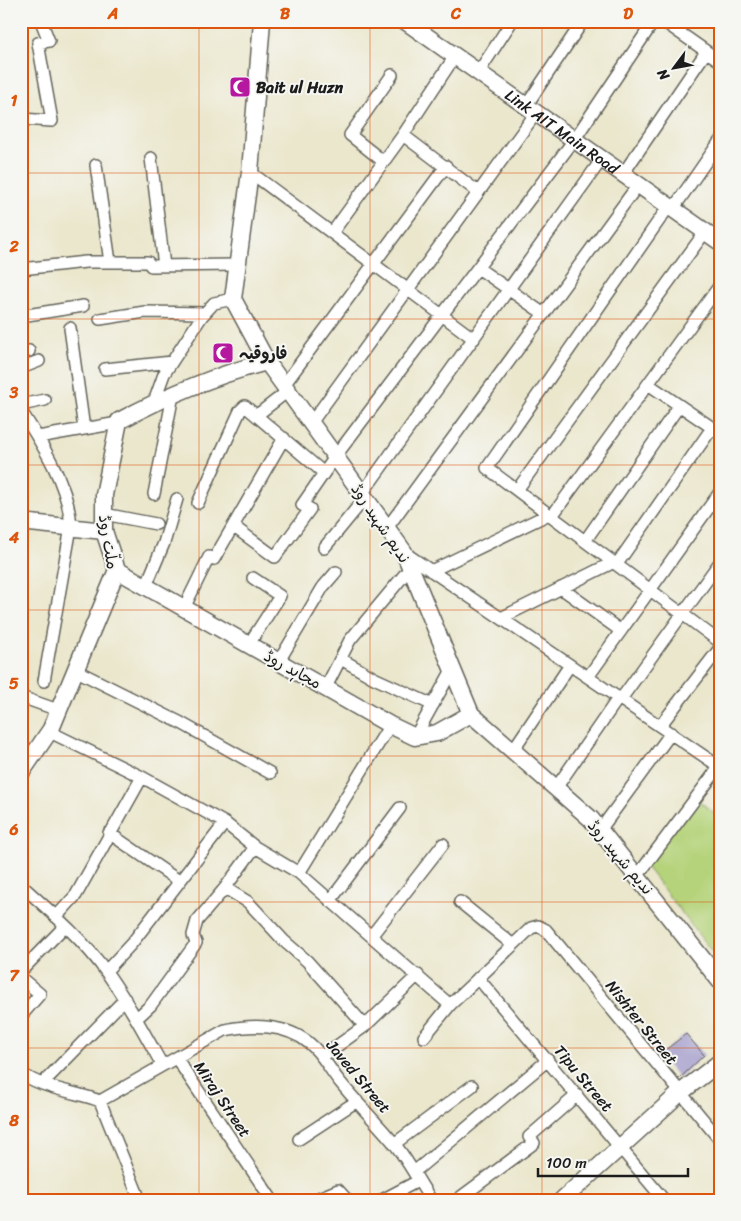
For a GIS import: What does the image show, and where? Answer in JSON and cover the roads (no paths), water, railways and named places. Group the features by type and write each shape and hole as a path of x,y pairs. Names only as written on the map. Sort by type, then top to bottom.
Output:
{"street":[{"path":"21,119 52,121 38,43 49,42 41,21"},
{"path":"154,402 164,374 205,313 214,303 233,299 250,172 262,21"},
{"name":"Link AIT Main Road","path":"405,21 720,242"},
{"path":"478,72 512,21"},
{"path":"311,423 478,192 531,109 583,21"},
{"path":"233,526 275,557 310,509 302,504 335,457 574,140 654,21"},
{"path":"664,21 720,61"},
{"path":"623,174 706,52"},
{"path":"332,233 404,135 455,56"},
{"path":"384,162 350,135 392,76"},
{"path":"404,135 478,192"},
{"path":"720,141 487,468 720,642"},
{"path":"150,158 164,266"},
{"path":"324,548 364,496 602,159"},
{"path":"96,165 110,262"},
{"path":"257,415 286,388 373,264 446,166"},
{"path":"250,172 474,339"},
{"path":"387,528 638,185"},
{"path":"517,490 705,232"},
{"path":"21,269 86,262 148,262 151,266 238,265"},
{"path":"478,268 544,314"},
{"path":"431,570 550,515 720,285"},
{"name":"ندیم شہید روڈ","path":"233,299 267,362 404,552 471,714 591,819 638,875 720,980"},
{"path":"21,316 84,306"},
{"path":"100,319 145,312 205,313"},
{"path":"70,328 84,429"},
{"path":"21,368 39,361"},
{"path":"105,369 172,362"},
{"path":"38,437 118,423 154,402 232,371 267,362"},
{"path":"501,618 616,563 716,431 648,384"},
{"path":"154,494 173,395"},
{"path":"21,405 45,400"},
{"path":"198,503 240,411 245,406 324,473"},
{"path":"585,541 679,406"},
{"path":"21,411 38,437 70,506 71,527 44,681"},
{"name":"ملّت روڈ","path":"21,773 27,753 48,731 58,710 117,570 104,531 104,495 118,423"},
{"path":"184,608 209,557 214,559 284,438"},
{"path":"588,677 720,492"},
{"path":"146,586 164,543 177,499"},
{"path":"104,514 156,524"},
{"path":"21,522 104,531"},
{"path":"404,552 719,767 638,875"},
{"path":"556,788 720,562"},
{"path":"326,687 350,640 410,568"},
{"name":"مجاہد روڈ","path":"117,570 390,725 415,737"},
{"path":"279,661 323,587 336,572"},
{"path":"249,644 280,596 253,578"},
{"path":"561,588 621,631"},
{"path":"660,726 720,648"},
{"path":"340,659 374,678 433,705"},
{"path":"513,750 570,665"},
{"path":"75,670 181,723 270,773"},
{"path":"415,737 452,670"},
{"path":"21,697 58,710"},
{"path":"415,737 436,733 471,714"},
{"path":"299,873 390,725"},
{"path":"48,731 142,776 225,823 255,847 299,873 418,975 450,1005"},
{"path":"600,830 671,733"},
{"path":"56,917 76,895 142,776"},
{"path":"330,901 400,808"},
{"path":"106,971 132,943 225,823"},
{"path":"109,833 179,881"},
{"path":"372,935 443,844"},
{"path":"137,1018 151,1005 196,943 193,935 197,921 225,888 255,847"},
{"path":"21,885 65,926 106,971 137,1018 162,1066"},
{"path":"225,888 248,902 284,941 307,961 365,1026"},
{"path":"424,1037 450,1005 513,945 460,902"},
{"path":"21,971 65,926"},
{"name":"Nishter Street","path":"513,945 531,928 538,926 546,930 720,1140"},
{"path":"323,1056 365,1026 418,975"},
{"path":"21,978 40,994 21,1016"},
{"name":"Tipu Street","path":"478,978 664,1200"},
{"path":"42,1084 125,999"},
{"name":"Javed Street","path":"177,1060 225,1030 243,1026 264,1026 286,1031 309,1042 323,1056 338,1081 394,1144 431,1200"},
{"name":"Miraj Street","path":"100,1101 162,1066 177,1060 272,1200"},
{"path":"382,1200 416,1176 548,1060"},
{"path":"562,1200 680,1093 720,1062"},
{"path":"21,1073 42,1084 73,1091 100,1101 140,1200"},
{"path":"394,1144 472,1086"},
{"path":"456,1200 534,1143 529,1137 577,1095"},
{"path":"299,1139 357,1101"},
{"path":"314,1200 338,1190 347,1200"}],"place":[{"name":"Bait ul Huzn","path":"240,87"},
{"name":"فاروقیہ","path":"223,353"}]}
